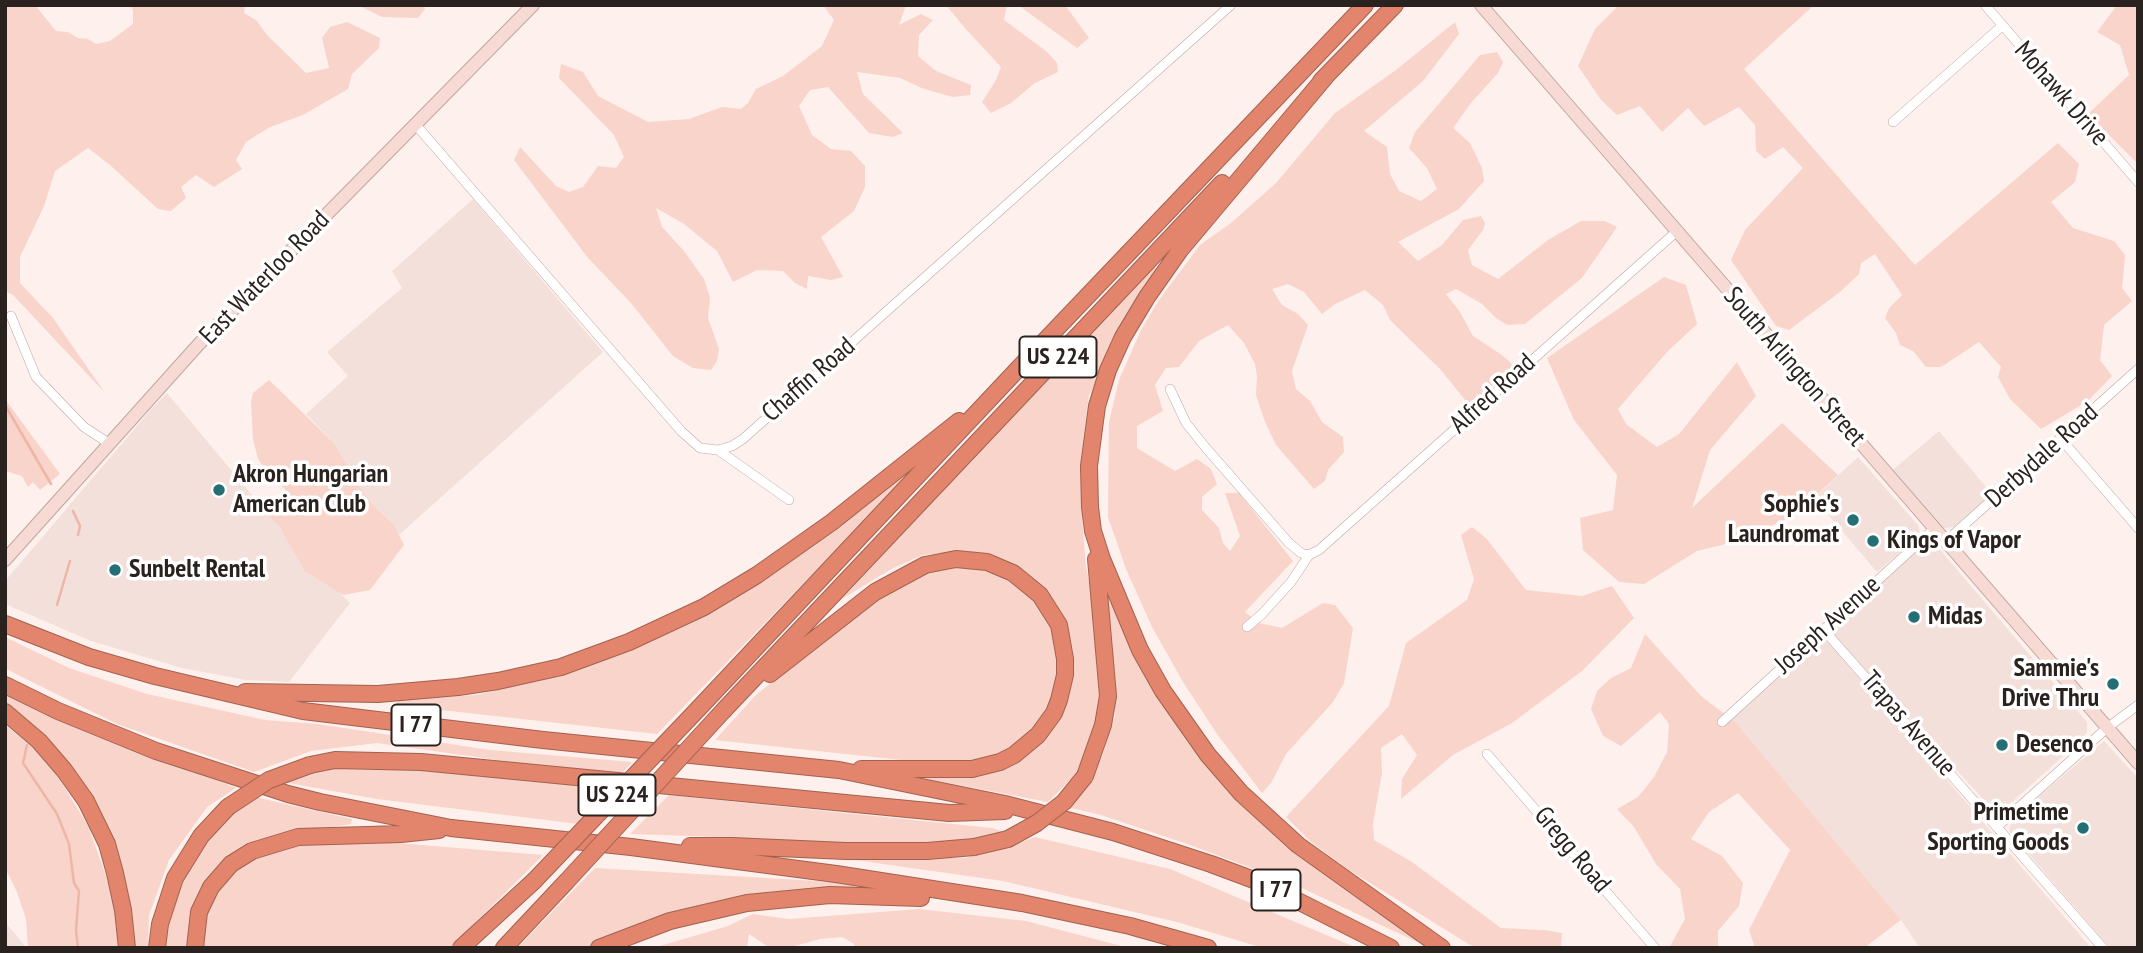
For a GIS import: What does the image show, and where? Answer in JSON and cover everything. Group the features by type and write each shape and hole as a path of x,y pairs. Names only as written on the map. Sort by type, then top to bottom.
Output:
{"highway":[{"name":"US 224","path":"477,948 534,881 1365,5"},
{"name":"US 224","path":"724,710 1276,126 1395,5"},
{"path":"632,847 732,846 846,851 974,848 1008,839 1037,823 1064,802 1085,776 1103,725 1108,696 1089,492 1093,426 1105,379 1123,337 1180,250 1327,75"},
{"path":"221,693 266,691 378,694 458,687 561,667 629,642 704,607 790,552 964,417 1016,371"},
{"path":"1093,531 1140,650 1163,691 1208,755 1267,818 1298,845 1442,948"},
{"path":"504,948 724,710 850,609 896,579 925,565 956,559 987,562 1013,573 1040,595 1054,616 1062,636 1065,675 1054,713 1026,746 1000,762 972,769 839,770"},
{"name":"I 77","path":"5,624 89,657 221,693 317,713 543,740 839,770 1032,810 1124,835 1249,878 1391,948"},
{"path":"5,685 92,726 215,771 320,802 451,828 632,847 972,895 1130,926 1208,948"},
{"path":"5,712 39,741 69,775 86,801 107,844 116,873 127,948"},
{"path":"157,948 160,925 175,878 201,836 228,807 269,780 310,765 335,761 421,761 949,813 1032,810"},
{"path":"195,948 199,912 211,887 231,864 252,851 298,837 401,834 451,828"},
{"path":"461,948 534,881"},
{"path":"599,948 670,921 773,899 830,895 925,898 972,895"}],"main road":[{"name":"East Waterloo Road","path":"5,560 199,344 533,5"},
{"name":"South Arlington Street","path":"1480,5 2138,763"}],"street":[{"name":"Chaffin Road","path":"718,450 743,439 1231,5"},
{"name":"Mohawk Drive","path":"1985,5 2138,182"},
{"path":"1893,122 2002,26"},
{"path":"416,125 681,431 700,448 718,450 789,500"},
{"name":"Alfred Road","path":"1247,627 1291,582 1309,555 1319,550 1676,232"},
{"path":"10,316 36,377 84,427 110,444"},
{"name":"Derbydale Road","path":"1945,542 2138,369"},
{"path":"1170,389 1186,423 1206,449 1289,543 1301,553 1309,555"},
{"path":"2060,438 2138,528"},
{"name":"Joseph Avenue","path":"1722,722 1934,529"},
{"name":"Trapas Avenue","path":"1823,629 2103,948"},
{"path":"1997,826 2138,705"},
{"name":"Gregg Road","path":"1487,754 1656,948"}],"shaded area":[{"path":"5,5 35,5 56,31 68,32 96,44 110,41 133,24 133,10 130,5 245,5 244,13 256,20 267,35 306,73 329,68 322,38 330,27 347,22 380,38 379,48 352,74 348,89 303,115 270,127 246,142 236,160 242,169 214,187 196,175 181,187 186,198 171,211 158,209 88,148 55,171 44,206 20,257 20,283 53,318 105,393 13,295 5,291"},
{"path":"358,5 424,5 425,9 418,18 382,17"},
{"path":"823,5 906,5 899,25 921,14 933,20 919,35 918,56 936,71 971,85 970,95 953,97 924,89 900,78 857,72 863,94 903,133 893,137 869,133 828,87 810,90 799,106 812,135 831,149 851,151 865,166 865,187 854,211 821,237 843,277 831,280 808,276 807,289 795,283 783,271 757,270 733,282 717,251 684,224 656,208 662,227 704,279 710,298 708,318 719,349 717,361 711,370 693,368 673,356 631,303 588,258 514,160 520,147 556,186 569,192 583,187 598,166 616,168 624,157 614,135 559,78 561,64 583,72 598,96 648,122 689,119 722,107 741,109 756,89 783,76 822,46 834,20"},
{"path":"946,5 1007,5 1004,20 1046,51 1057,63 1058,72 1035,83 1011,103 991,113 982,102 1001,67"},
{"path":"1018,5 1065,5 1089,38 1077,48"},
{"path":"1619,5 1814,5 1744,69 1915,265 2058,143 2079,164 2075,182 2051,202 2073,228 2114,241 2125,255 2122,288 2132,301 2104,325 2100,360 2112,376 2088,401 2041,429 2010,399 1998,377 2001,367 1979,342 1941,367 1926,367 1913,351 1900,345 1896,333 1885,318 1889,308 1902,295 1875,254 1861,263 1859,274 1840,292 1789,330 1776,326 1731,260 1745,230 1803,168 1783,147 1765,159 1756,151 1755,125 1739,107 1704,126 1688,108 1662,132 1640,106 1617,115 1601,100 1578,66 1595,29"},
{"path":"2117,5 2138,5 2138,164 2088,114 2129,75 2120,45 2097,32"},
{"path":"1455,22 1459,34 1423,81 1364,131 1387,147 1390,174 1399,191 1421,201 1437,189 1427,168 1409,148 1415,132 1480,55 1497,52 1503,62 1498,73 1453,128 1470,143 1482,168 1484,181 1459,209 1398,242 1418,261 1442,245 1463,220 1481,216 1485,223 1483,230 1468,250 1472,265 1498,279 1548,240 1581,221 1605,221 1617,227 1582,278 1525,324 1507,325 1482,304 1456,289 1446,294 1473,336 1514,366 1470,406 1440,369 1390,320 1383,305 1365,290 1335,304 1322,314 1304,292 1288,284 1272,289 1282,305 1298,314 1308,325 1292,371 1296,389 1310,401 1322,422 1343,437 1344,452 1328,470 1325,481 1314,489 1276,445 1256,395 1255,364 1244,343 1228,325 1199,341 1179,367 1166,368 1155,385 1163,411 1137,426 1137,448 1175,471 1197,459 1211,469 1217,484 1202,497 1202,510 1219,528 1223,543 1230,551 1240,536 1225,493 1239,493 1293,561 1245,612 1259,623 1282,628 1323,603 1335,605 1353,628 1344,683 1333,702 1286,754 1271,783 1262,793 1217,734 1183,682 1152,627 1126,569 1108,517 1109,422 1119,380 1141,330 1159,300 1200,245 1231,223 1276,183 1335,113 1396,70"},
{"path":"473,199 603,352 399,535 394,525 374,506 359,486 335,444 306,414 348,376 327,352 402,288 392,271"},
{"path":"1153,266 1159,271 1089,395 1081,457 1081,505 1086,567 1097,618 1101,710 1093,744 1072,778 1048,802 922,778 924,774 1012,761 1066,688 1061,620 1009,566 978,553 923,555 891,569 842,599"},
{"path":"1664,277 1686,285 1697,324 1667,352 1618,409 1626,424 1657,447 1679,434 1737,362 1756,396 1710,450 1692,508 1782,423 1838,475 1795,515 1738,541 1697,551 1644,584 1619,582 1583,550 1580,518 1613,510 1617,475 1574,420 1547,358"},
{"path":"269,380 335,444 359,486 374,506 394,525 404,545 370,590 343,595 305,571 280,528 267,514 283,506 285,489 270,476 258,459 253,439 251,401 253,393"},
{"path":"167,393 306,560 350,603 289,682 246,680 182,668 91,641 5,604 5,581"},
{"path":"5,399 60,474 40,490 33,482 28,487 22,476 5,471"},
{"path":"1939,431 1992,494 1954,527 1936,529 1889,473"},
{"path":"929,454 657,734 396,705 399,699 475,695 494,691 633,646 714,608"},
{"path":"1858,457 1918,525 1920,532 1918,537 1877,572 1814,498"},
{"path":"1472,527 1486,538 1526,590 1582,596 1612,586 1634,618 1582,671 1512,723 1453,755 1401,799 1402,779 1417,755 1402,734 1381,748 1382,773 1373,824 1374,840 1412,862 1501,928 1562,933 1561,948 1475,948 1346,868 1310,841 1286,817 1389,706 1406,643 1467,600 1474,579 1461,535"},
{"path":"1930,541 2087,722 2087,732 2080,741 2001,812 1992,809 1830,631 1831,627 1914,551"},
{"path":"986,566 1019,582 1047,614 1062,659 1053,703 1039,726 1013,748 973,764 920,762 715,740 755,696 837,628 900,583 932,568"},
{"path":"1103,589 1107,589 1219,777 1420,938 1417,942 1287,881 1187,844 1101,815 1071,808 1102,757 1115,716 1114,673"},
{"path":"1645,634 1701,696 1735,722 1901,920 1864,948 1755,948 1749,930 1790,850 1738,793 1709,812 1691,839 1722,856 1743,883 1739,906 1718,931 1718,948 1669,948 1685,919 1680,889 1656,864 1634,827 1617,809 1638,797 1654,777 1667,752 1669,724 1660,712 1621,746 1603,736 1591,709 1597,691 1611,678 1631,668"},
{"path":"1821,636 2091,948 1920,948 1901,920 1731,719"},
{"path":"5,637 69,668 147,694 265,720 317,724 490,750 632,762 619,777 377,743 311,751 254,772 117,724 5,668"},
{"path":"5,691 236,788 207,807 169,860 149,915 148,948 132,948 113,843 5,707"},
{"path":"5,725 38,751 55,772 88,826 109,884 123,948 28,948 26,919 5,868"},
{"path":"2104,741 2138,778 2138,948 2110,948 2009,831 2012,819"},
{"path":"342,764 573,784 607,791 578,824 377,799 283,782 315,769"},
{"path":"669,795 1002,831 958,843 881,847 630,834"},
{"path":"255,797 352,819 351,824 268,838 231,858 192,948 160,948 186,866 228,815"},
{"path":"1035,837 1170,869 1357,948 1263,948 1177,922 1003,881 834,857 965,858"},
{"path":"361,840 543,855 450,948 203,948 203,926 212,900 234,870 265,854 305,841"},
{"path":"595,868 851,883 858,890 637,929 590,948 517,948"},
{"path":"919,909 1026,921 1129,948 855,948 854,944 842,937 820,939 787,948 770,948 749,934 747,948 653,948 728,926 753,914 789,919"},
{"path":"5,922 27,948 5,948"}],"waterway":[{"path":"5,405 51,484"},
{"path":"73,511 80,526 78,535"},
{"path":"57,605 70,561"},
{"path":"27,745 23,763 57,814 69,844 74,883 79,891 76,930 78,948"}],"place":[{"name":"Akron Hungarian American Club","path":"219,490"},
{"name":"Sophie's Laundromat","path":"1853,520"},
{"name":"Kings of Vapor","path":"1873,541"},
{"name":"Sunbelt Rental","path":"115,570"},
{"name":"Midas","path":"1914,617"},
{"name":"Sammie's Drive Thru","path":"2113,684"},
{"name":"Desenco","path":"2002,745"},
{"name":"Primetime Sporting Goods","path":"2083,828"}]}
